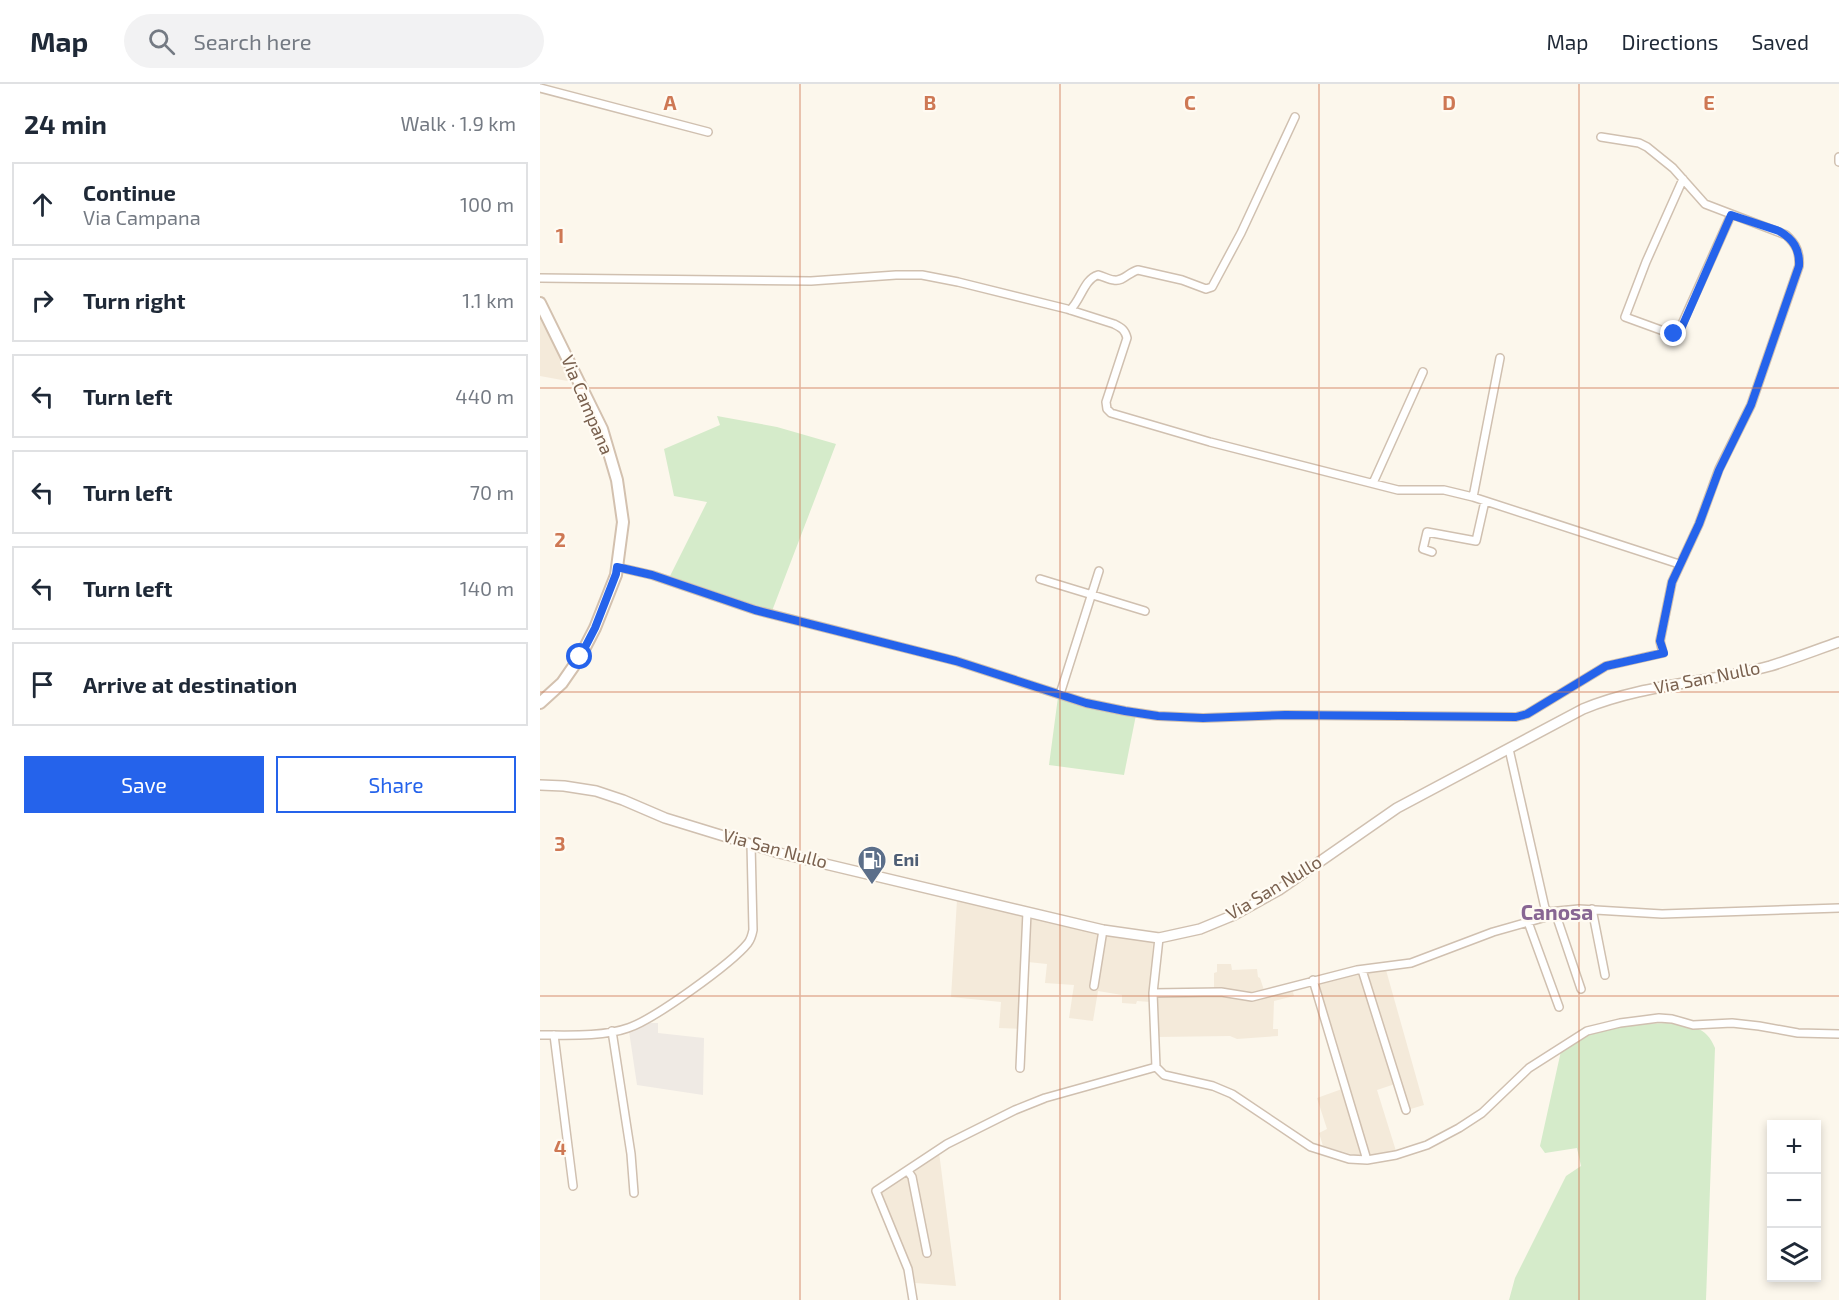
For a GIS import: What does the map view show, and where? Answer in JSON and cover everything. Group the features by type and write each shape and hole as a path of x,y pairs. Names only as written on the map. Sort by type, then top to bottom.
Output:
{"main road":[{"name":"Via Campana","path":"540,303 602,429 617,480 623,522 616,574 595,628 580,657 562,683 540,703"}],"street":[{"path":"540,88 708,132"},
{"path":"1070,310 1079,300 1091,278 1098,275 1116,281 1138,270 1182,280 1206,289 1212,287 1241,234 1295,117"},
{"path":"617,567 652,575 755,610 956,661 1060,694 1125,711 1178,717 1285,715 1516,717 1527,714 1606,666 1664,653 1660,641 1669,594 1679,564 1699,524 1719,470 1751,405 1799,266 1796,246 1786,235 1705,204 1673,168 1647,147 1639,143 1601,137"},
{"path":"1839,157 1839,162"},
{"path":"1683,179 1625,317 1669,333 1678,333 1731,215"},
{"path":"540,278 811,281 922,275 1070,310 1114,324 1126,333 1124,349 1106,402 1107,410 1111,413 1200,439 1398,490 1444,489 1671,559 1679,564"},
{"path":"1473,497 1500,358"},
{"path":"1373,483 1423,372"},
{"path":"1432,552 1423,549 1427,532 1476,541 1485,501"},
{"path":"1060,694 1099,571"},
{"path":"1040,579 1145,611"},
{"name":"Via San Nullo","path":"540,785 596,791 665,818 779,853 1103,930 1159,938 1200,929 1234,915 1279,890 1397,808 1583,709 1610,698 1651,688 1769,666 1839,642"},
{"path":"1509,749 1545,908 1548,912 1555,912"},
{"path":"540,1035 628,1028 648,1018 719,968 750,940 753,930 751,844"},
{"path":"1153,993 1221,992 1252,997 1357,970 1411,963 1493,932 1569,909 1662,914 1839,908"},
{"path":"1593,909 1605,975"},
{"path":"1020,1068 1027,912"},
{"path":"1555,912 1581,989"},
{"path":"1528,922 1559,1007"},
{"path":"1094,986 1103,930"},
{"path":"1159,938 1153,993 1156,1067 1164,1075 1213,1086 1232,1094 1311,1147 1349,1159 1367,1160 1396,1155 1426,1145 1459,1128 1482,1113 1529,1068 1587,1031 1598,1027 1659,1018 1699,1025 1732,1023 1759,1026 1798,1034 1839,1034"},
{"path":"1362,970 1406,1110"},
{"path":"1313,980 1367,1160"},
{"path":"612,1031 631,1154 634,1193"},
{"path":"554,1035 573,1186"},
{"path":"913,1300 908,1269 876,1191 908,1172 947,1144 1015,1110 1045,1098 1156,1067"},
{"path":"908,1172 912,1177 927,1253"}],"shaded area":[{"path":"540,311 573,382 540,376"},
{"path":"957,900 1106,935 1153,942 1150,1002 1122,1003 1122,995 1098,991 1093,1021 1069,1018 1074,985 1045,983 1047,964 1028,962 1024,1029 999,1028 1001,1002 951,997"},
{"path":"1217,964 1231,964 1232,970 1257,969 1264,990 1291,984 1294,996 1274,1001 1273,1029 1278,1029 1278,1036 1237,1039 1230,1036 1157,1037 1156,989 1214,988 1214,973 1217,972"},
{"path":"1386,970 1424,1105 1404,1111 1395,1084 1377,1090 1396,1151 1369,1157 1358,1156 1323,1146 1319,1133 1327,1129 1317,1098 1342,1089 1311,985 1341,975"},
{"path":"645,1023 658,1023 658,1033 704,1038 703,1095 637,1085 629,1031"},
{"path":"939,1152 956,1286 915,1283 911,1266 891,1226 880,1192"}],"green space":[{"path":"717,416 777,427 836,444 772,611 670,576 707,502 674,496 664,449 720,425"},
{"path":"1058,697 1136,715 1124,775 1049,765"},
{"path":"1669,1023 1697,1028 1707,1035 1715,1048 1706,1300 1509,1300 1515,1278 1566,1176 1581,1166 1577,1148 1545,1153 1540,1146 1561,1051 1586,1036 1609,1028"}],"place":[{"name":"Eni","path":"872,886"}],"district":[{"name":"Canosa","path":"1557,913"}],"route":[{"path":"580,657 595,628 617,567 678,583 755,610 956,661 1086,703 1125,711 1158,716 1203,718 1285,715 1516,717 1527,714 1606,666 1664,653 1660,647 1660,641 1672,582 1699,524 1719,470 1751,405 1799,266 1796,246 1779,231 1731,215 1681,329 1674,334"}]}
